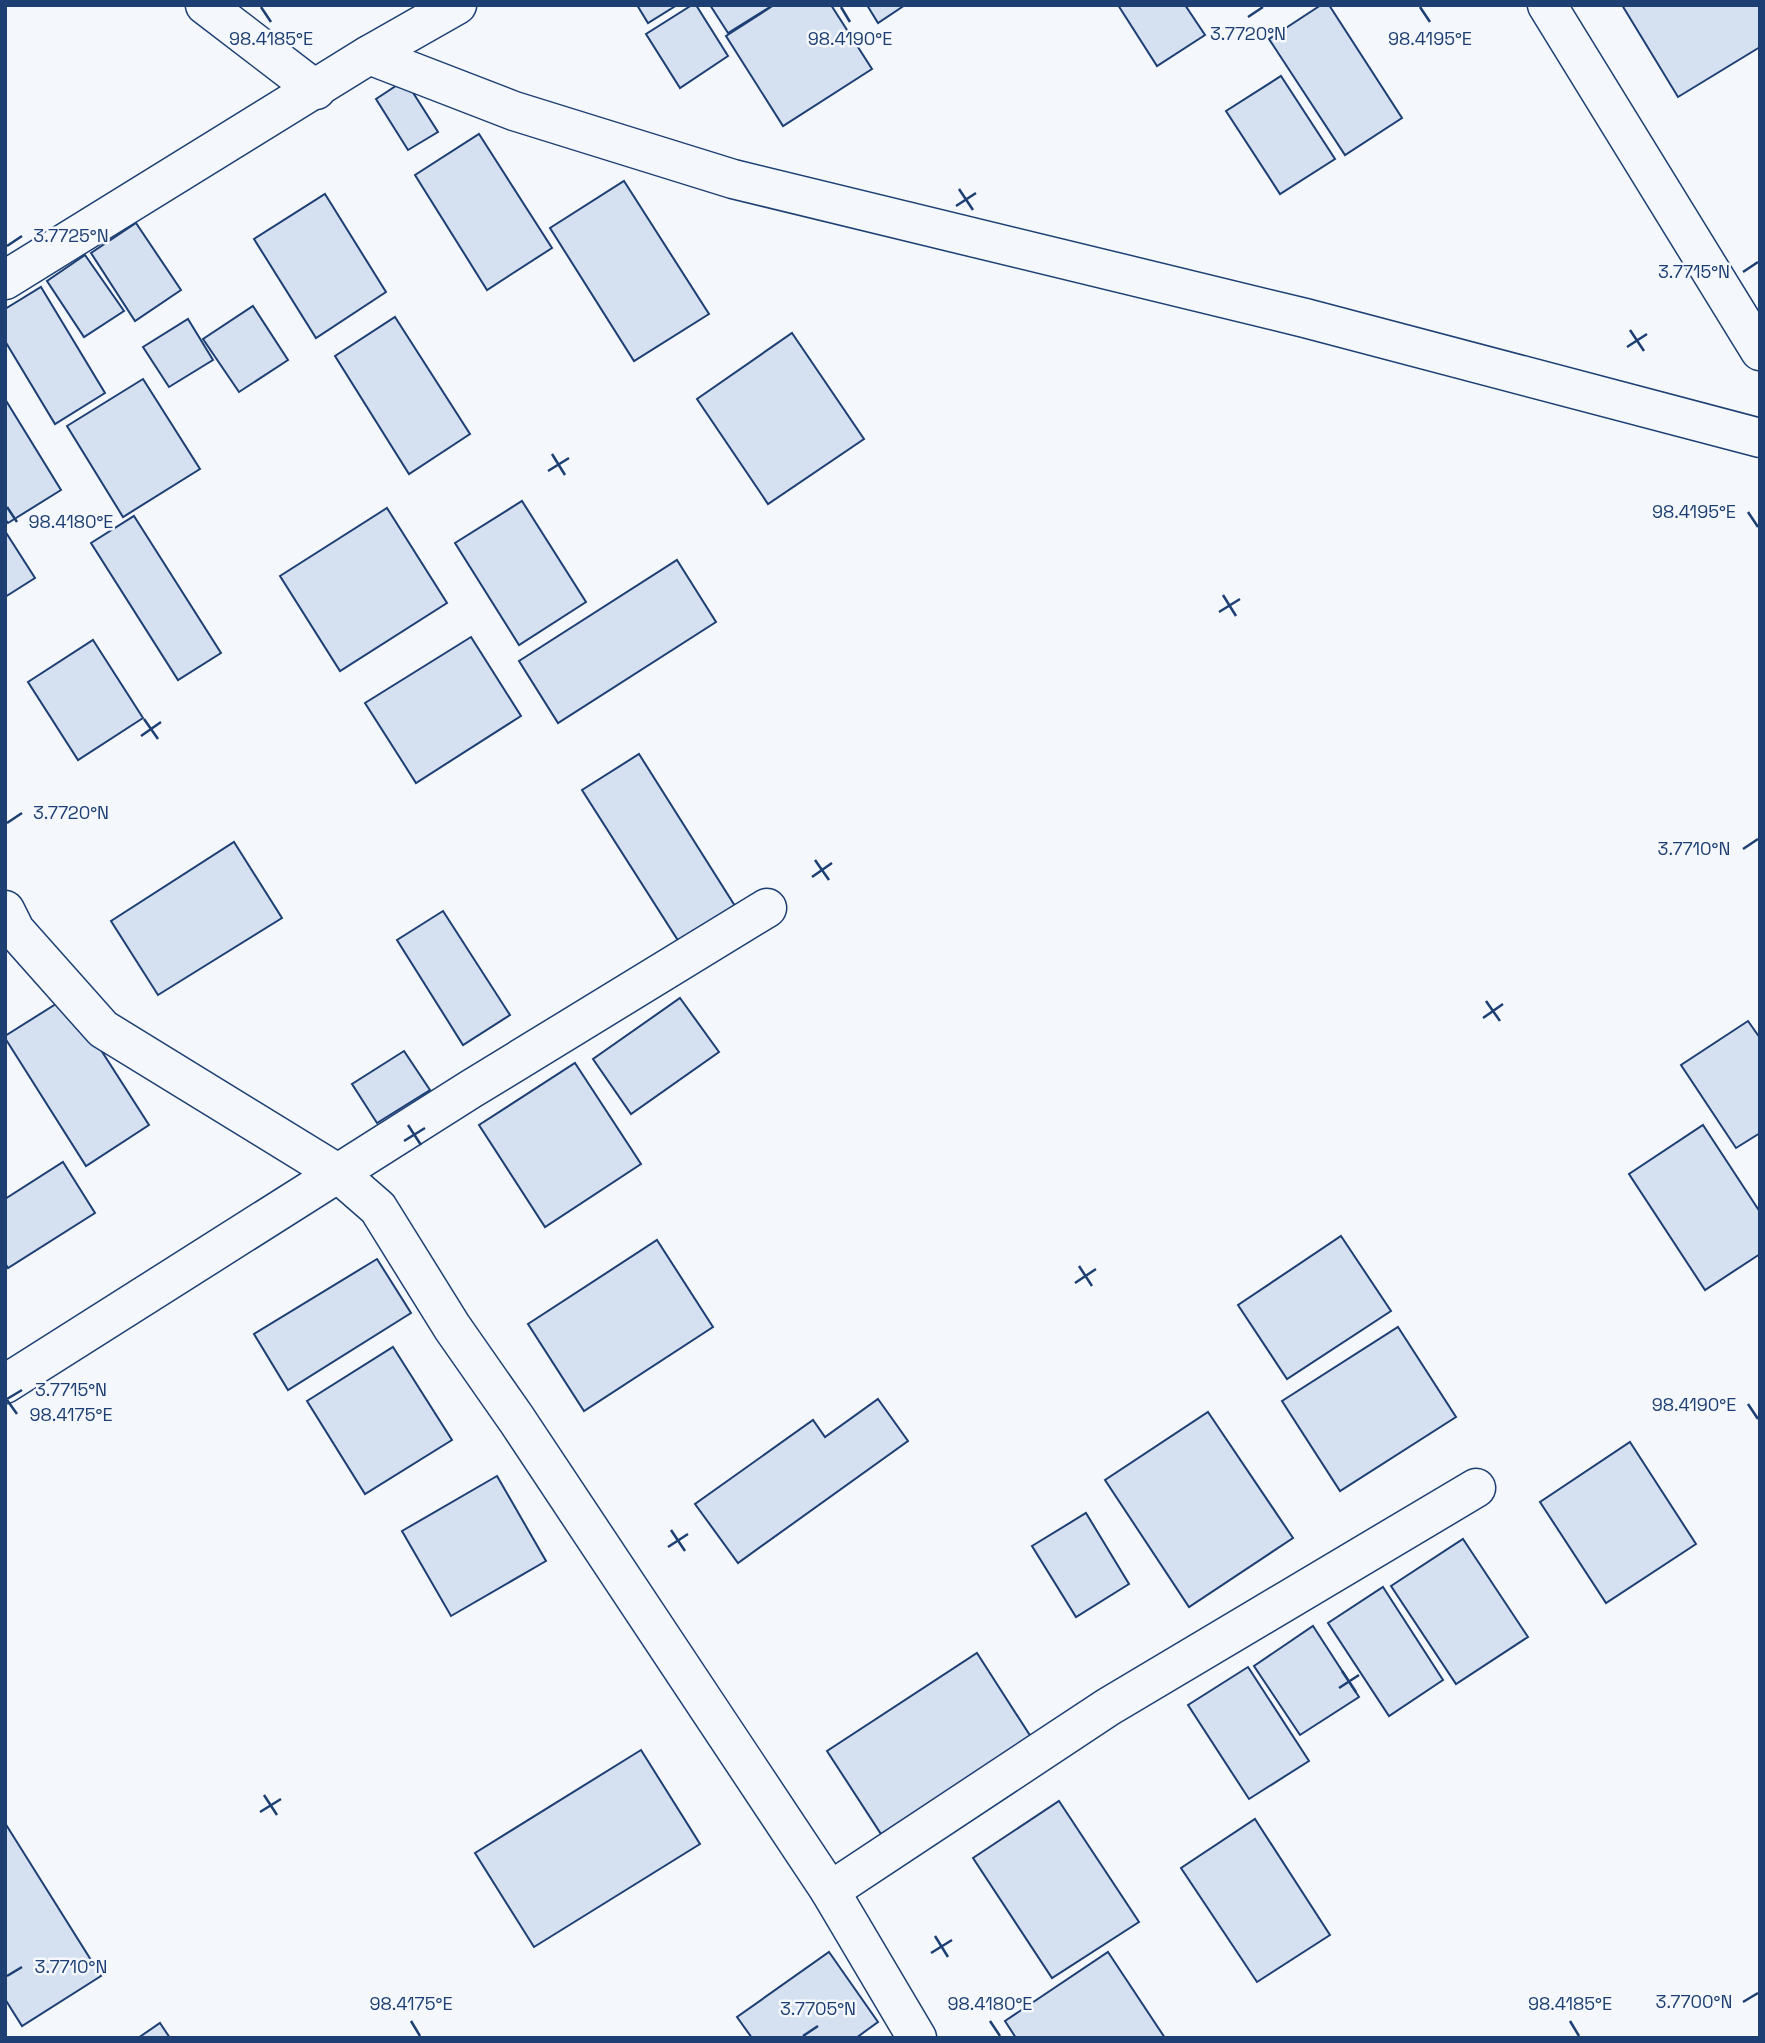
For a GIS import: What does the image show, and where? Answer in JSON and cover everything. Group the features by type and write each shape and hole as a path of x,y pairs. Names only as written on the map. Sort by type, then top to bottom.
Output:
{"street":[{"path":"205,5 316,90"},
{"path":"5,280 369,55 457,5"},
{"path":"1546,5 1760,351"},
{"path":"369,55 514,111 733,179 1305,318 1760,438"},
{"path":"5,1384 471,1088 767,908"},
{"path":"5,910 15,930 103,1029 339,1174 378,1208 452,1327 517,1420 830,1891 917,2038"},
{"path":"830,1891 1108,1707 1476,1488"}],"building":[{"path":"637,5 677,5 648,23"},
{"path":"696,5 728,56 680,88 646,34"},
{"path":"710,5 773,5 728,33"},
{"path":"774,5 831,5 872,69 783,126 726,36"},
{"path":"867,5 905,5 878,23"},
{"path":"1118,5 1185,5 1205,35 1157,66"},
{"path":"1321,5 1329,5 1402,118 1345,155 1269,39"},
{"path":"1622,5 1760,5 1760,47 1678,97"},
{"path":"1281,76 1335,159 1280,194 1226,111"},
{"path":"405,80 438,132 408,150 376,99"},
{"path":"479,134 552,248 487,290 415,175"},
{"path":"624,181 709,314 634,361 550,228"},
{"path":"325,194 386,292 316,338 254,239"},
{"path":"136,223 181,290 135,321 91,253"},
{"path":"85,255 124,311 84,337 47,281"},
{"path":"41,287 105,393 55,424 5,341 5,309"},
{"path":"253,306 288,360 239,392 203,339"},
{"path":"395,317 470,434 409,474 335,356"},
{"path":"188,319 213,360 169,387 143,347"},
{"path":"792,333 864,439 768,504 697,399"},
{"path":"143,379 200,469 123,517 67,426"},
{"path":"5,399 61,490 8,523 5,519"},
{"path":"522,501 586,602 519,645 455,543"},
{"path":"387,508 447,603 340,671 280,576"},
{"path":"134,516 221,653 178,680 91,543"},
{"path":"5,531 35,578 5,597"},
{"path":"677,560 716,622 558,723 519,661"},
{"path":"471,637 521,716 416,783 365,703"},
{"path":"93,640 143,718 78,760 28,682"},
{"path":"639,754 735,906 679,942 582,790"},
{"path":"234,842 282,918 158,995 111,921"},
{"path":"443,911 510,1015 463,1045 397,940"},
{"path":"67,997 149,1125 86,1166 5,1038"},
{"path":"680,998 719,1052 631,1114 593,1059"},
{"path":"1748,1021 1760,1038 1760,1133 1736,1148 1681,1065"},
{"path":"404,1051 430,1090 377,1123 352,1084"},
{"path":"575,1063 641,1164 545,1227 479,1125"},
{"path":"1703,1125 1760,1212 1760,1254 1705,1290 1629,1174"},
{"path":"63,1162 95,1213 8,1268 5,1263 5,1199"},
{"path":"1341,1236 1391,1311 1287,1379 1238,1305"},
{"path":"657,1240 713,1327 584,1411 528,1324"},
{"path":"377,1259 411,1313 288,1390 254,1334"},
{"path":"1398,1327 1456,1417 1340,1491 1282,1401"},
{"path":"393,1347 452,1440 365,1494 307,1401"},
{"path":"878,1399 908,1441 738,1563 695,1504 813,1420 825,1437"},
{"path":"1208,1412 1293,1538 1189,1607 1105,1480"},
{"path":"1630,1442 1696,1544 1606,1603 1540,1502"},
{"path":"497,1476 546,1561 451,1616 402,1531"},
{"path":"1086,1513 1129,1584 1076,1617 1032,1546"},
{"path":"1463,1539 1528,1637 1456,1684 1391,1586"},
{"path":"1383,1587 1443,1680 1389,1716 1328,1623"},
{"path":"1313,1626 1359,1697 1300,1735 1254,1666"},
{"path":"977,1653 1031,1737 881,1834 827,1751"},
{"path":"1248,1667 1309,1761 1249,1799 1188,1705"},
{"path":"641,1750 700,1844 534,1947 475,1853"},
{"path":"1059,1801 1139,1922 1052,1978 973,1858"},
{"path":"1255,1819 1330,1935 1257,1982 1181,1868"},
{"path":"5,1823 101,1976 22,2026 5,1999"},
{"path":"829,1952 878,2022 856,2038 752,2038 737,2017"},
{"path":"1108,1952 1165,2038 1016,2038 1005,2021"},
{"path":"160,2023 170,2038 138,2038"}]}
